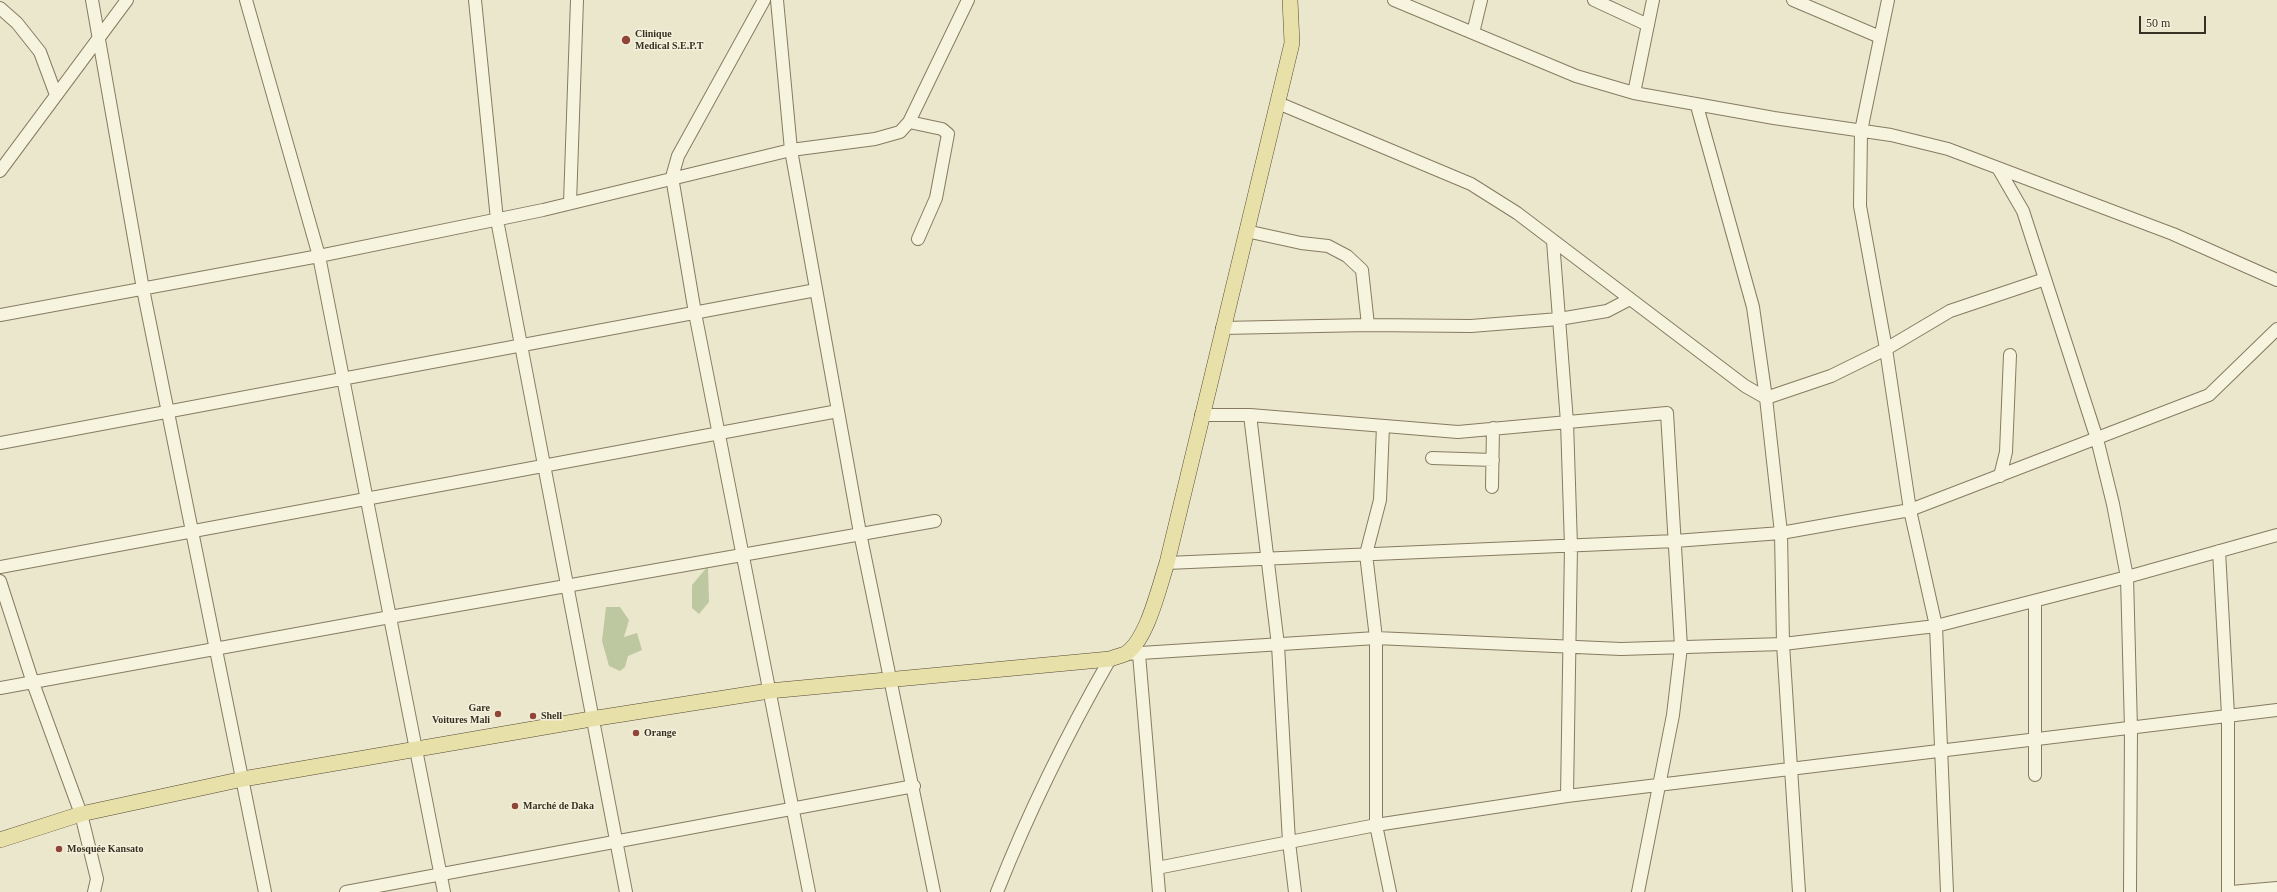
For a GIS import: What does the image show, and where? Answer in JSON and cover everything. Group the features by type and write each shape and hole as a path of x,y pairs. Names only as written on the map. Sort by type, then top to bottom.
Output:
{"main road":[{"path":"0,840 81,814 243,779 591,719 769,691 890,678 1110,659 1132,654 1134,646 1142,633 1167,563 1201,415 1292,43 1290,0"}],"street":[{"path":"92,0 143,289 243,779 264,892"},
{"path":"0,171 126,0"},
{"path":"246,0 319,256 444,892"},
{"path":"475,0 497,220 591,719 626,892"},
{"path":"570,203 577,0"},
{"path":"764,0 678,156 672,177 695,313 809,892"},
{"path":"777,0 791,150 860,533 914,786 934,892"},
{"path":"0,315 319,256 497,220 672,177 791,150 875,139 900,132 909,122 968,0"},
{"path":"1394,0 1576,76 1634,93 1698,106 1891,135 1948,149 2173,234 2277,280"},
{"path":"1473,33 1481,0"},
{"path":"1594,0 1648,25"},
{"path":"1634,93 1654,0"},
{"path":"1793,0 1880,37"},
{"path":"1888,0 1861,131 1860,206 1886,350 1910,510 1936,626 1947,892"},
{"path":"0,8 17,23 40,52 56,95"},
{"path":"1278,103 1471,184 1516,213 1745,386 1766,398 1831,376 1886,350 1950,311 2046,280"},
{"path":"1698,106 1753,307 1766,398 1781,533 1783,644 1799,892"},
{"path":"909,122 942,129 948,134 936,198 918,238"},
{"path":"1998,168 2023,211 2097,439 2113,504 2127,577 2131,729 2130,892"},
{"path":"1246,231 1301,243 1328,246 1353,260 1362,270 1368,325"},
{"path":"1554,241 1567,422 1571,546 1571,647 1567,796"},
{"path":"0,443 816,290"},
{"path":"1222,328 1368,325 1471,326 1560,319 1607,312 1630,299"},
{"path":"1167,563 1675,541 1781,533 1910,510 2209,395 2277,329"},
{"path":"2000,476 2006,452 2010,356"},
{"path":"0,567 838,411"},
{"path":"1201,415 1250,415 1458,432 1667,413 1680,647 1673,716 1638,892"},
{"path":"1250,415 1278,645 1289,842 1295,892"},
{"path":"1383,426 1380,500 1366,554 1376,638 1376,825 1390,892"},
{"path":"1492,487 1493,428"},
{"path":"1432,458 1493,460"},
{"path":"0,688 390,616 860,533 936,521"},
{"path":"1159,892 1132,654 1376,638 1621,649 1783,644 1936,626 2127,577 2277,535"},
{"path":"2220,551 2228,715 2229,892 2277,888"},
{"path":"0,580 33,683 81,814 97,879 94,892"},
{"path":"2035,601 2035,775"},
{"path":"997,892 1012,854 1063,743 1110,659"},
{"path":"1157,868 1376,825 1567,796 2035,739 2131,729 2228,715 2277,710"},
{"path":"346,892 914,786"}],"green space":[{"path":"708,566 709,602 699,614 692,608 692,585"},
{"path":"606,607 620,607 629,620 624,637 637,633 642,650 628,656 625,667 620,671 609,666 602,641"}],"place":[{"name":"Clinique Medical S.E.P.T","path":"626,40"},
{"name":"Gare Voitures Mali","path":"498,714"},
{"name":"Shell","path":"533,716"},
{"name":"Orange","path":"636,733"},
{"name":"Marché de Daka","path":"515,806"},
{"name":"Mosquée Kansato","path":"59,849"}]}
